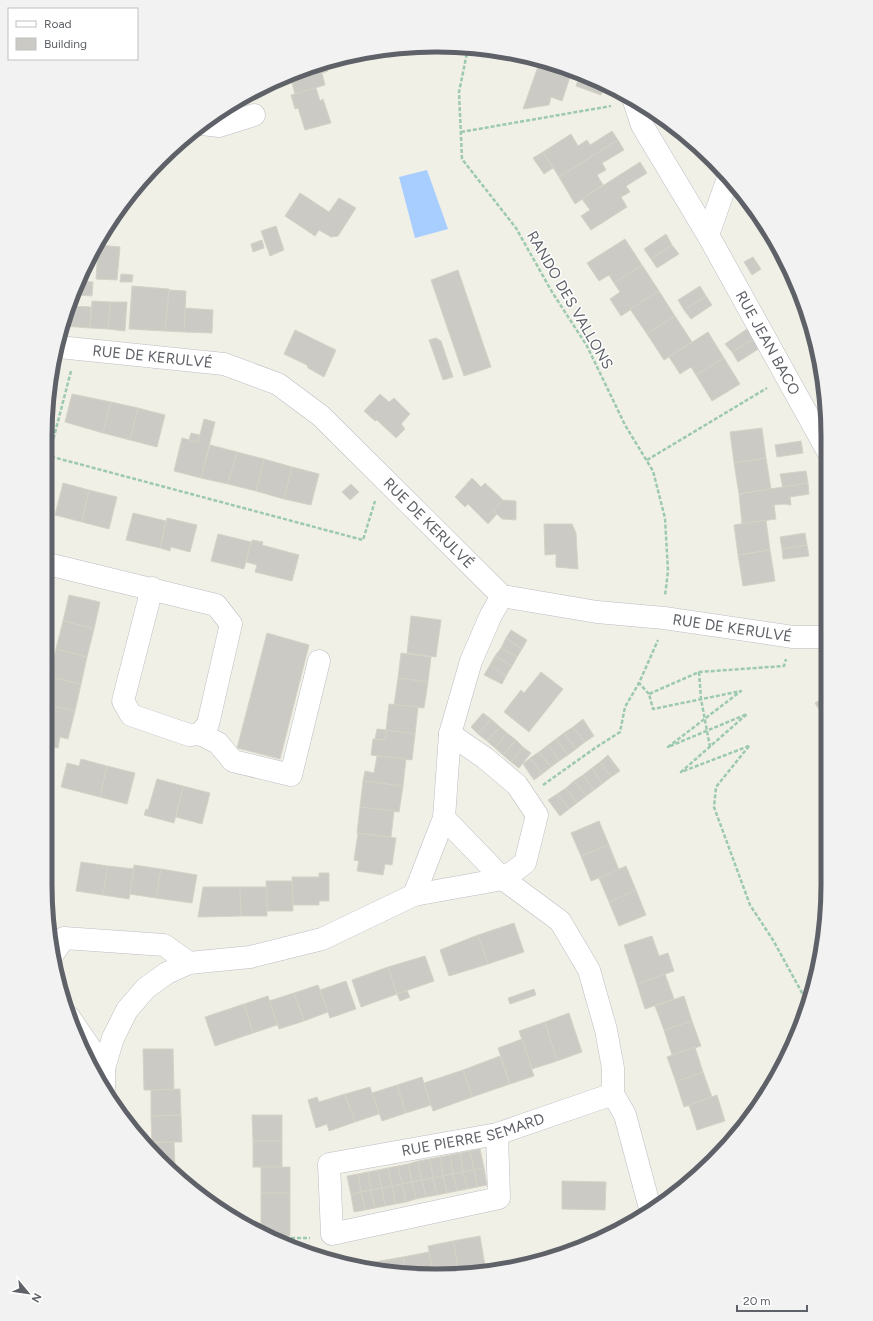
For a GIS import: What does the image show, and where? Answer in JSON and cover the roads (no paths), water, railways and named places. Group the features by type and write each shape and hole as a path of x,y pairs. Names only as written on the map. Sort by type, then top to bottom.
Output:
{"street":[{"name":"RUE JEAN BACO","path":"636,108 642,125 708,235 786,376 821,435"},
{"path":"211,125 219,126 254,115"},
{"path":"708,235 726,183"},
{"name":"RUE DE KERULVÉ","path":"68,348 224,364 278,384 321,416 502,596 597,612 664,618 793,637 821,637"},
{"path":"52,565 152,588 216,605 231,624 208,724 200,734"},
{"path":"152,588 123,701 131,715 189,735 200,734 218,743 233,761 291,775 319,661"},
{"path":"414,895 444,818 450,734 471,661 491,615 502,596"},
{"path":"104,1077 113,1038 128,1010 146,988 167,973 189,963 250,957 322,939 414,895 503,878 525,863 537,815 517,785 484,758 450,734"},
{"path":"444,818 503,878 560,921 589,970 607,1038 613,1068 613,1094 626,1115 649,1205"},
{"path":"57,948 64,938 164,945 189,963"},
{"name":"RUE PIERRE SEMARD","path":"497,1134 500,1198 332,1234 329,1164 497,1134 613,1094"}],"water":[{"path":"427,170 448,229 415,238 399,177"}]}
